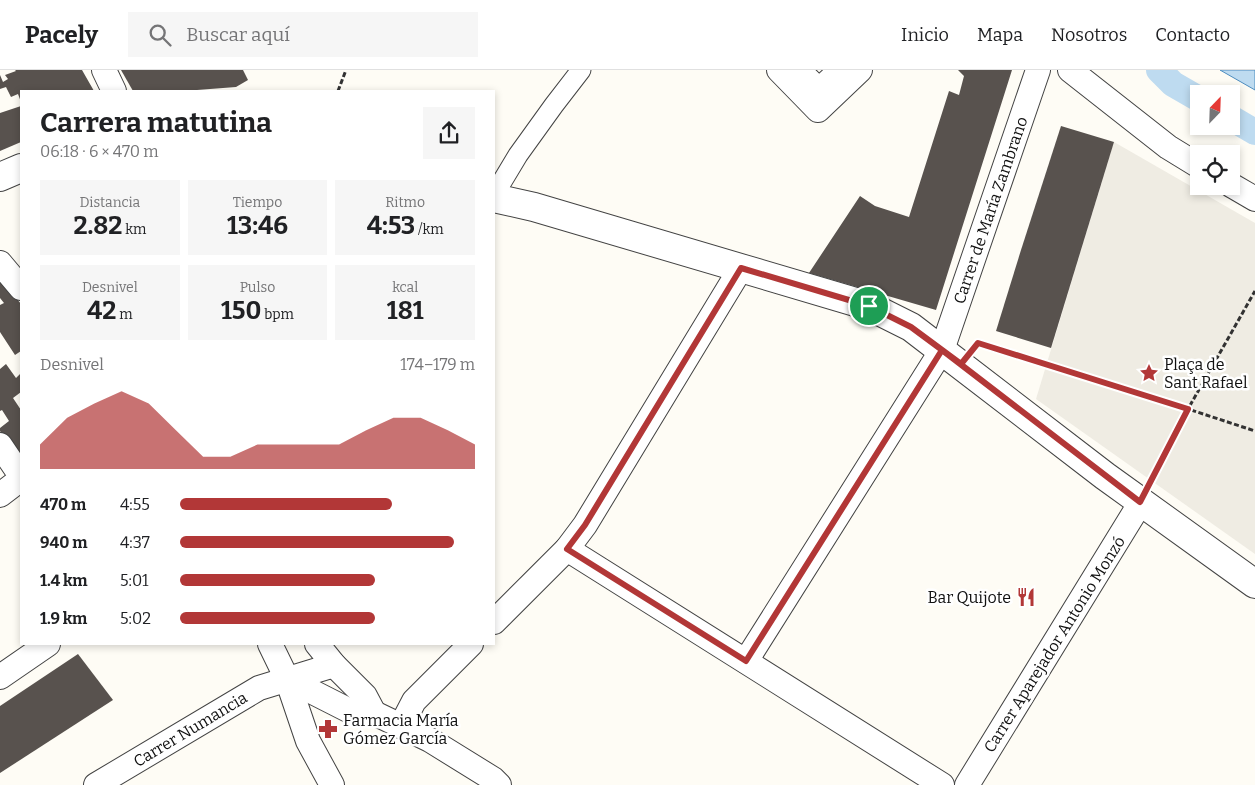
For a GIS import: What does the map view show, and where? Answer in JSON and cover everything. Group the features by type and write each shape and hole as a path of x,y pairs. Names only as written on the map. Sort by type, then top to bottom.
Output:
{"street":[{"path":"104,70 114,90"},
{"path":"495,194 518,156 581,70"},
{"path":"779,70 818,110 860,70"},
{"path":"802,70 819,87 837,70"},
{"name":"Carrer de María Zambrano","path":"746,661 951,357 1038,70"},
{"path":"1070,70 1168,147 1190,160"},
{"path":"0,177 20,168"},
{"path":"1240,190 1255,199"},
{"path":"495,196 869,306 911,327 1140,502 1255,584"},
{"path":"0,263 20,287"},
{"path":"495,621 567,549 585,525 741,268"},
{"path":"0,445 20,475"},
{"path":"0,494 20,481"},
{"name":"Carrer Aparejador Antonio Monzó","path":"967,785 1140,502"},
{"path":"567,549 942,785"},
{"path":"0,677 47,645"},
{"path":"270,645 287,680 308,742 332,785"},
{"path":"318,645 334,665 365,696 374,714"},
{"path":"401,726 414,701 471,645"},
{"name":"Carrer Numancia","path":"96,785 259,688 334,665"},
{"path":"287,680 352,712 374,714 430,740 500,785"}],"path":[{"path":"338,90 346,70"},
{"path":"1140,502 1188,409 1255,291"},
{"path":"951,357 978,343 1255,431"}],"shaded area":[{"name":"Plaça de Sant Rafael","path":"1114,142 1190,186 1190,195 1206,195 1255,223 1255,554 1036,399"}],"water":[{"path":"1220,70 1255,70 1255,90"}],"building":[{"path":"82,70 93,90 20,90 20,99 18,94 11,97 6,87 0,89 0,75 3,82 8,79 5,75 16,71"},
{"path":"121,70 243,70 248,80 236,87 197,90 132,90"},
{"path":"958,70 1012,70 936,310 809,273 860,196 875,206 909,217 949,91 959,95 964,76"},
{"path":"20,106 20,142 0,151 0,113"},
{"path":"1061,126 1114,142 1051,348 996,331"},
{"path":"0,278 20,303 20,352 15,355 0,332 0,305 4,303 0,298"},
{"path":"6,364 16,378 20,374 20,393 13,398 20,408 20,461 0,431 0,428 9,421 2,410 0,411 0,369"},
{"path":"78,654 113,700 0,773 0,706"}],"waterway":[{"path":"1159,70 1173,84 1190,94"},
{"path":"1240,123 1255,132"}],"place":[{"name":"Plaça de Sant Rafael","path":"1149,373"},
{"name":"Bar Quijote","path":"1026,597"},
{"name":"Farmacia María Gómez García","path":"328,729"}],"route":[{"path":"741,268 869,306 911,327 961,364 978,343 1188,409 1140,502 942,350 746,661 567,549 585,525 741,268"}]}
